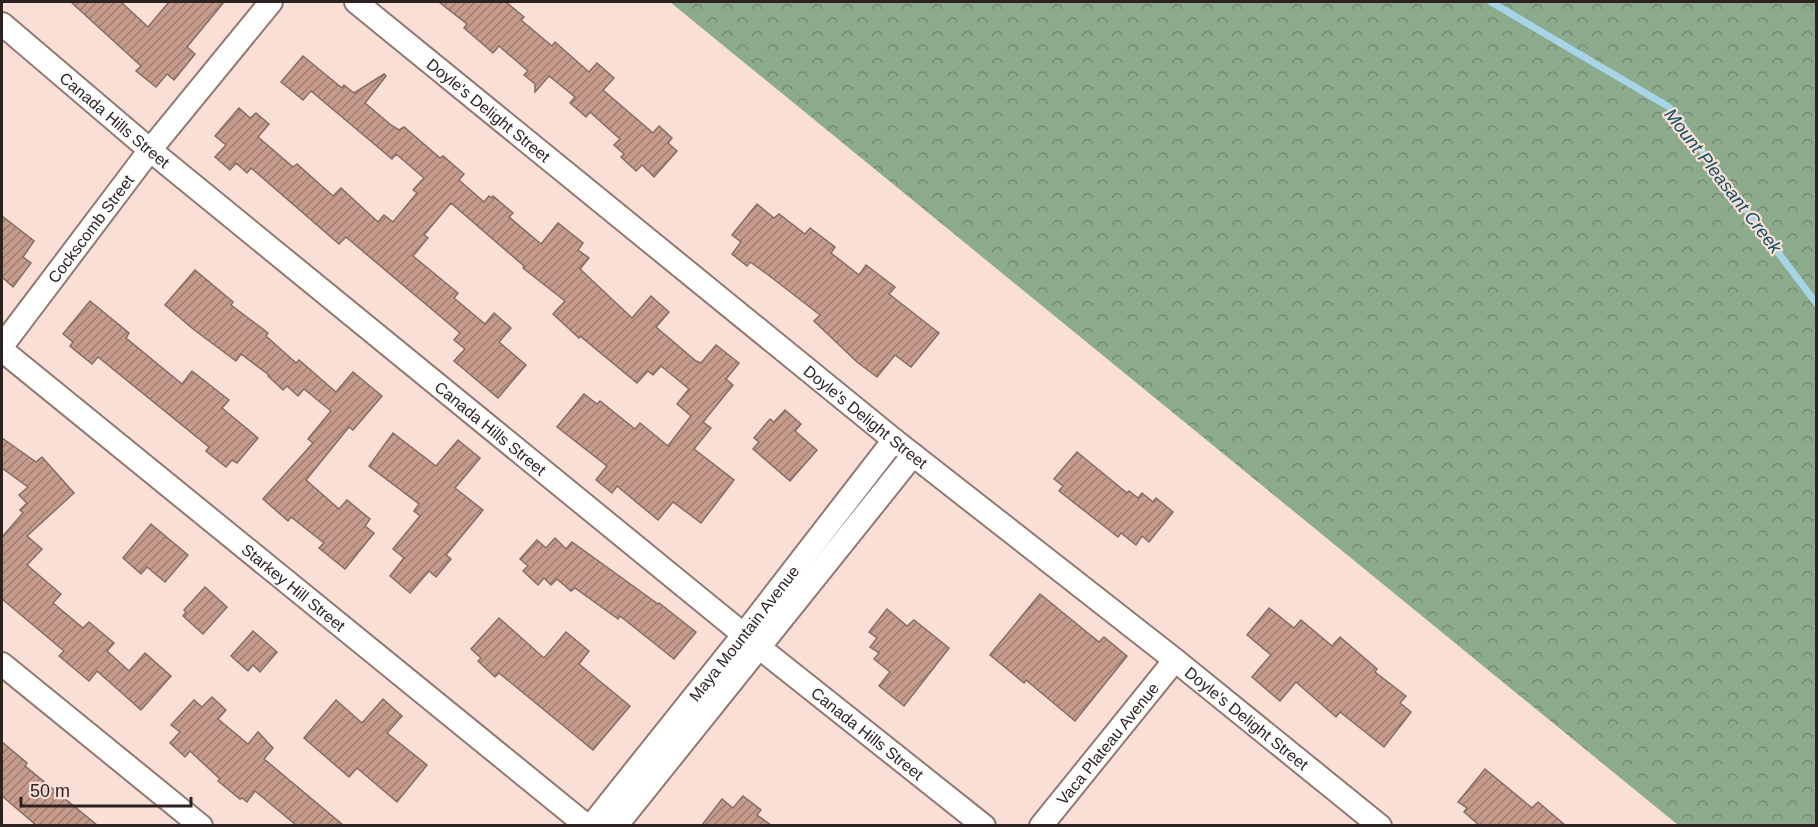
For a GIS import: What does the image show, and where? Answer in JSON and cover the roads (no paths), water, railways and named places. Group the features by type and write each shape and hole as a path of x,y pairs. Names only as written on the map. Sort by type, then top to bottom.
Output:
{"street":[{"name":"Cockscomb Street","path":"2,348 150,150 271,2"},
{"name":"Doyle's Delight Street","path":"356,2 894,440 1175,660 1380,825"},
{"name":"Canada Hills Street","path":"2,24 150,150 752,641 984,825"},
{"name":"Starkey Hill Street","path":"2,348 589,825"},
{"name":"Maya Mountain Avenue","path":"616,825 752,641 894,440"},
{"name":"Maya Mountain Avenue","path":"589,825 913,455"},
{"name":"Vaca Plateau Avenue","path":"1041,825 1175,660"},
{"path":"2,664 201,825"}],"waterway":[{"name":"Mount Pleasant Creek","path":"1491,2 1669,107 1816,303"}]}
